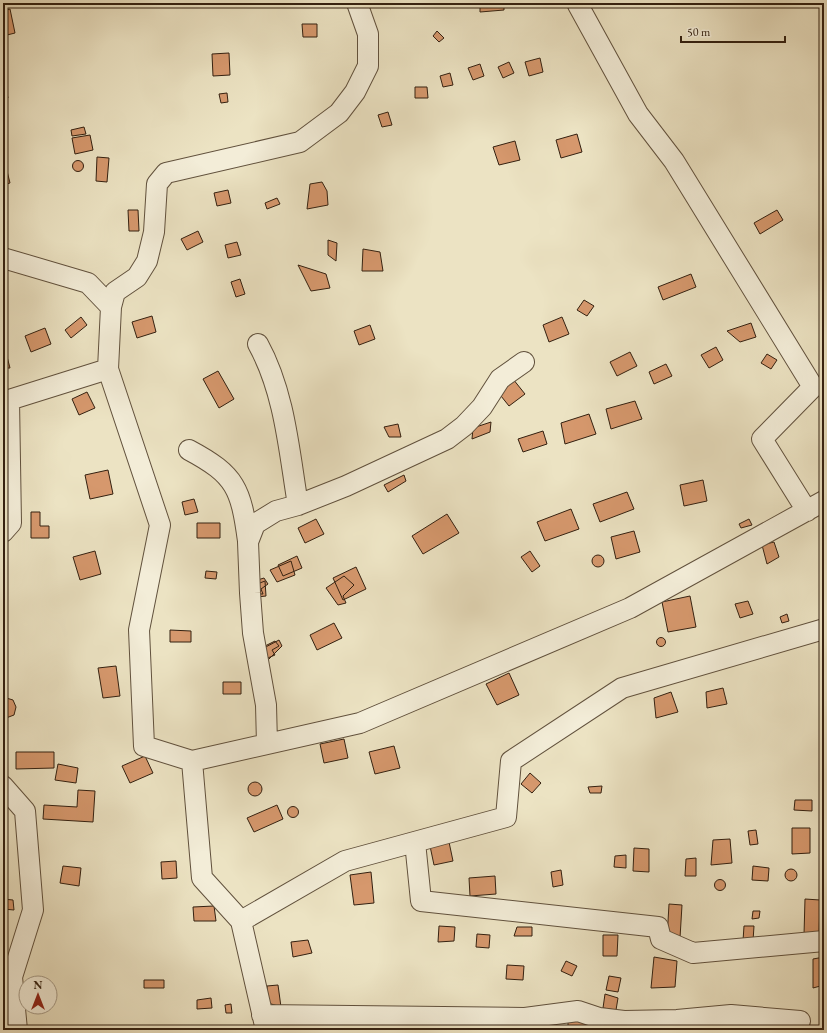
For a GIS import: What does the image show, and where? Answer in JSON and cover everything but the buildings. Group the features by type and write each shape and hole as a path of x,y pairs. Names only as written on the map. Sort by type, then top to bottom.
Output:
{"street":[{"path":"357,3 368,34 368,66 355,92 339,113 300,142 166,173 157,184 154,232 147,261 137,277 115,292 111,307 108,369 160,525 139,630 144,746 192,761 360,723 630,608 824,501"},
{"path":"579,4 638,114 674,161 814,387 762,439 807,511"},
{"path":"3,258 88,283 111,307"},
{"path":"258,344 267,361 281,408 298,505"},
{"path":"248,542 255,524 263,517 346,486 447,439 464,426 482,407 500,379 524,362"},
{"path":"3,532 11,523 9,400 108,369"},
{"path":"189,450 212,464 232,481 243,507 248,542 253,633 266,706 267,744"},
{"path":"241,921 346,861 506,817 511,761 622,688 824,628"},
{"path":"192,761 202,878 241,921 264,1022 525,1018 578,1011 599,1018 624,1022 677,1020 731,1015 800,1020"},
{"path":"3,786 25,811 34,910 12,977 17,1030"},
{"path":"415,842 421,901 658,927 661,939 693,953 824,941"}]}
